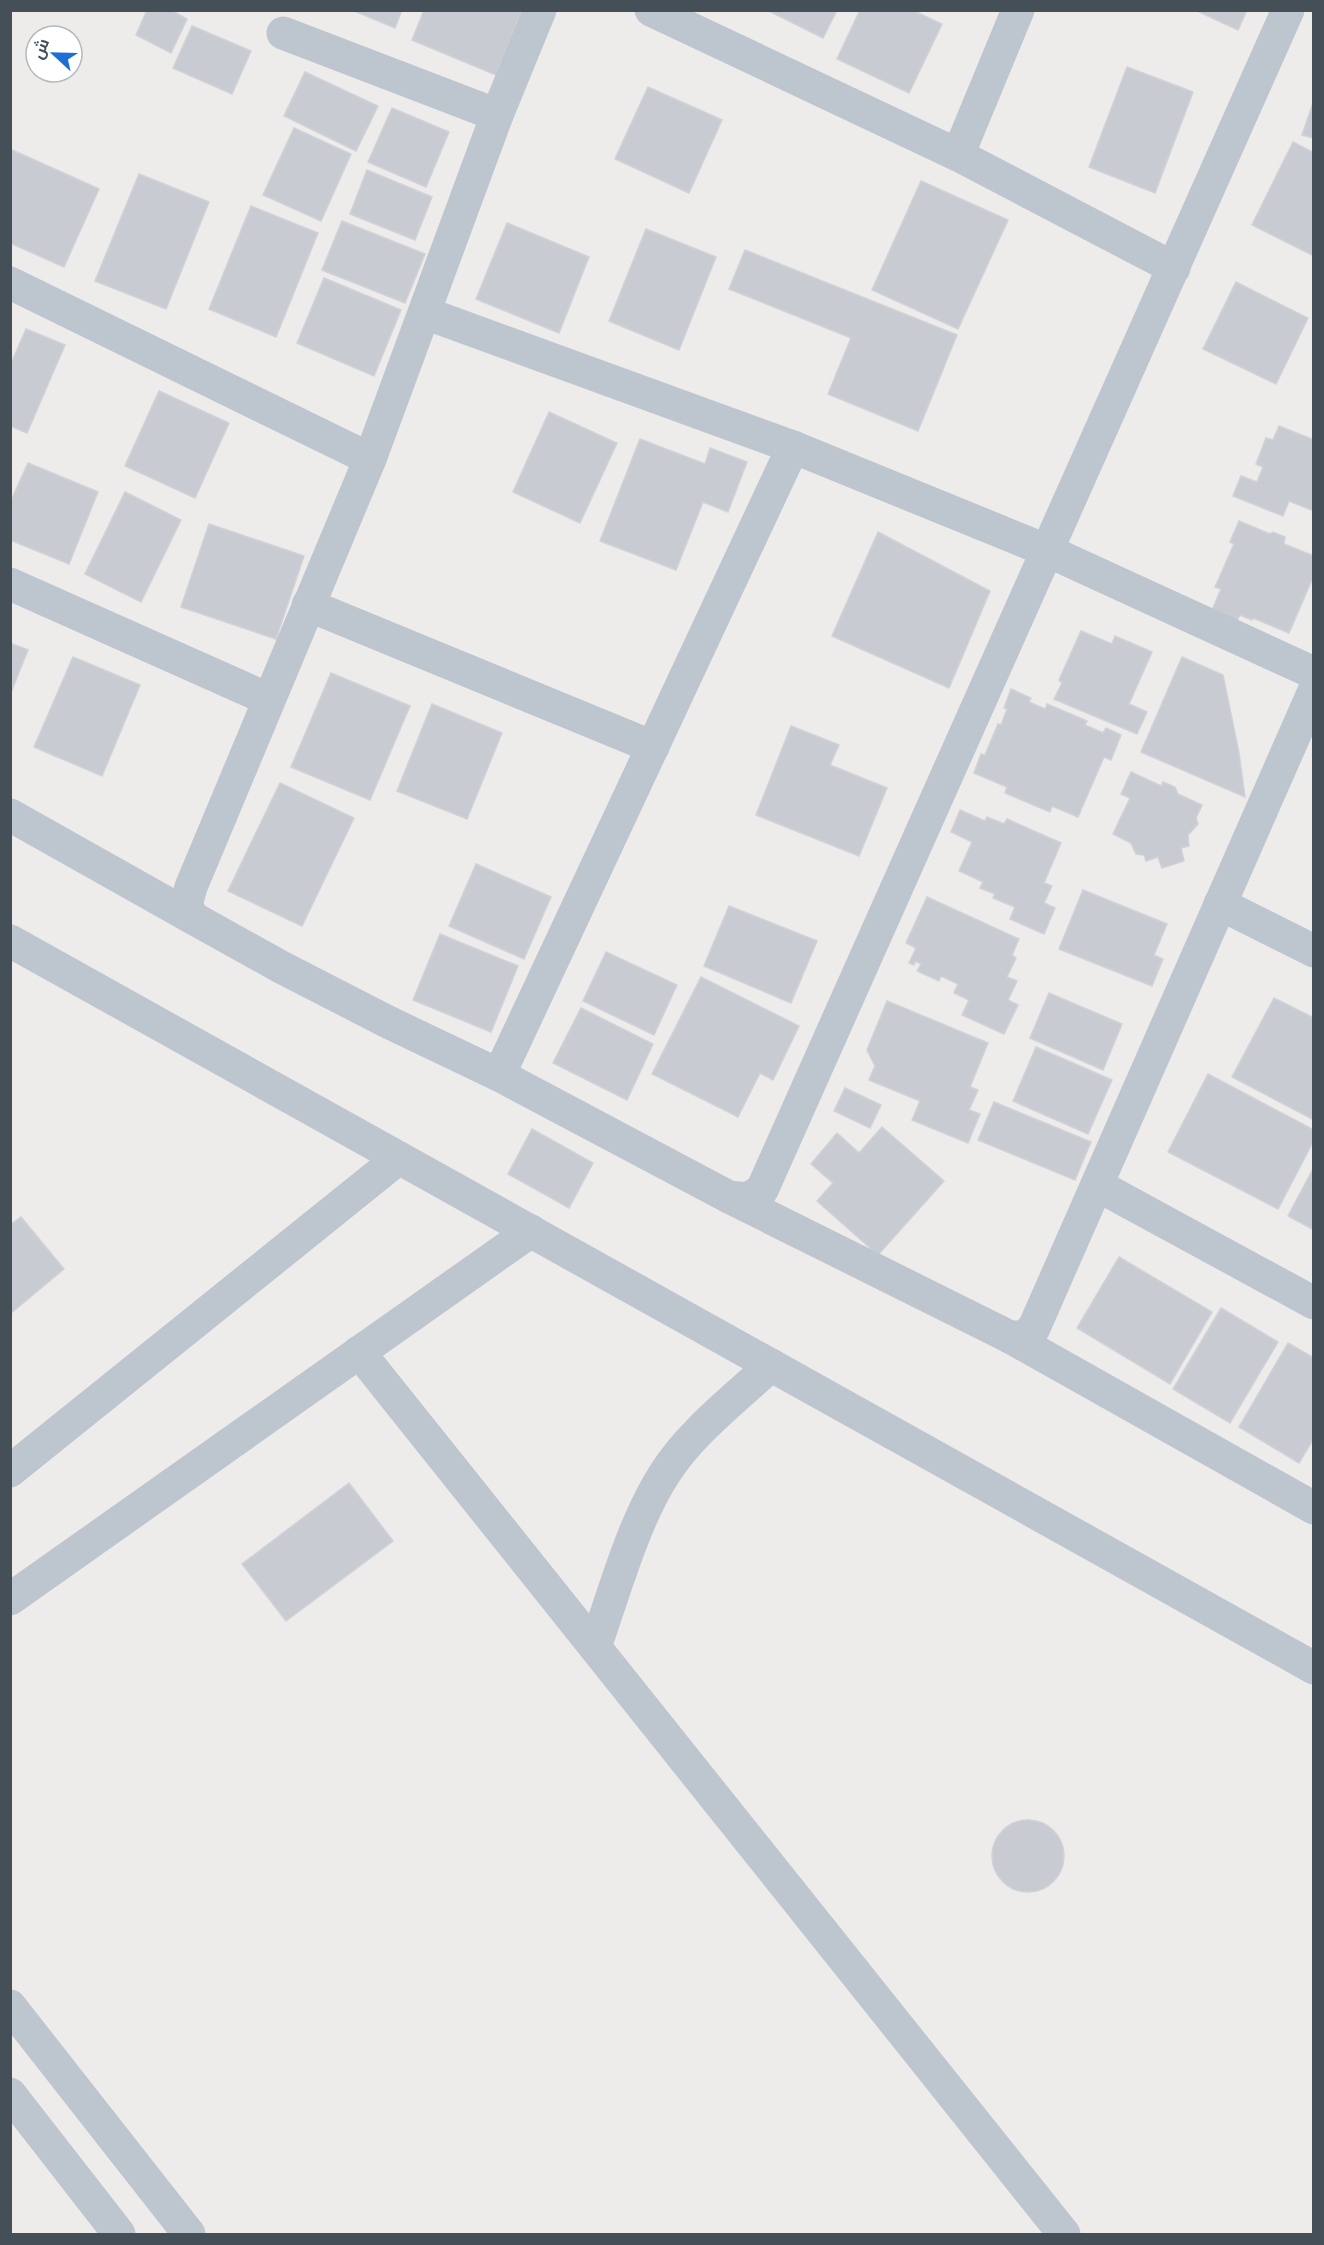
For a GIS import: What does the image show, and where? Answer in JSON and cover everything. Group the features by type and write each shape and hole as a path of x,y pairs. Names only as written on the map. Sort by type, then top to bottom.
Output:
{"street":[{"path":"193,918 186,905 191,887 370,459 497,115 540,10"},
{"path":"651,10 958,155 1174,268"},
{"path":"958,155 1018,10"},
{"path":"729,1197 748,1199 762,1190 1288,10"},
{"path":"283,33 497,115"},
{"path":"10,283 370,459"},
{"path":"424,313 793,447 1048,551 1314,673"},
{"path":"499,1075 793,447"},
{"path":"10,584 268,699"},
{"path":"308,605 653,747"},
{"path":"1010,1337 1022,1337 1033,1330 1314,691"},
{"path":"10,815 292,973 499,1075 729,1197 1010,1337 1314,1508"},
{"path":"1220,904 1314,951"},
{"path":"11,941 1314,1668"},
{"path":"10,1471 399,1158"},
{"path":"1097,1185 1314,1303"},
{"path":"10,1599 531,1231"},
{"path":"359,1352 1064,2235"},
{"path":"594,1647 639,1525 665,1472 686,1445 771,1365"},
{"path":"10,2006 189,2235"},
{"path":"10,2094 119,2235"}],"building":[{"path":"147,10 171,10 187,19 171,53 136,35"},
{"path":"352,10 402,10 395,28"},
{"path":"424,10 522,10 496,75 412,40"},
{"path":"767,10 837,10 823,38"},
{"path":"860,10 912,10 942,24 909,93 837,59"},
{"path":"1195,10 1247,10 1238,30"},
{"path":"192,26 251,51 232,94 173,68"},
{"path":"1127,67 1193,92 1155,193 1089,167"},
{"path":"305,72 378,106 356,151 284,116"},
{"path":"648,87 722,120 689,193 615,159"},
{"path":"1314,100 1314,138 1302,135"},
{"path":"392,108 449,132 426,187 368,162"},
{"path":"294,128 351,154 321,221 263,195"},
{"path":"1293,142 1314,153 1314,256 1252,225"},
{"path":"10,149 99,189 64,267 10,243"},
{"path":"367,170 432,197 415,240 350,214"},
{"path":"139,174 209,202 166,309 95,281"},
{"path":"921,181 1008,220 958,329 872,290"},
{"path":"251,206 318,233 276,337 209,309"},
{"path":"342,221 425,254 405,303 322,270"},
{"path":"507,223 589,257 559,333 476,299"},
{"path":"646,229 716,257 679,350 609,321"},
{"path":"745,250 957,335 918,431 828,394 851,338 729,289"},
{"path":"324,278 401,310 374,376 297,343"},
{"path":"1236,282 1308,318 1276,384 1203,349"},
{"path":"26,329 65,345 27,433 10,426 10,366"},
{"path":"159,391 229,423 195,498 125,466"},
{"path":"549,412 617,443 580,523 513,492"},
{"path":"1279,426 1314,440 1314,511 1289,501 1283,516 1233,496 1241,476 1257,482 1263,467 1256,464 1266,438 1273,440"},
{"path":"640,439 705,464 710,448 747,462 728,512 703,502 676,570 600,541"},
{"path":"28,463 98,492 69,564 10,540 10,503"},
{"path":"125,492 181,520 141,602 85,574"},
{"path":"1239,521 1270,534 1273,532 1285,537 1284,544 1314,556 1314,575 1289,633 1253,618 1252,620 1240,615 1237,621 1212,610 1221,589 1215,587 1234,544 1230,542"},
{"path":"209,524 304,556 276,639 181,607"},
{"path":"878,532 990,591 949,688 832,636"},
{"path":"1081,631 1112,644 1115,636 1152,652 1129,704 1147,712 1137,734 1054,699 1062,683 1059,680"},
{"path":"10,643 28,650 10,695"},
{"path":"73,657 140,685 102,776 34,747"},
{"path":"1182,657 1223,675 1239,753 1245,797 1141,752"},
{"path":"331,673 410,706 370,800 291,767"},
{"path":"1011,689 1031,698 1029,702 1045,709 1047,704 1087,721 1085,725 1103,733 1106,728 1121,735 1111,760 1104,757 1078,817 1052,806 1050,812 1005,793 1007,787 974,773 981,754 985,755 998,724 1001,725"},
{"path":"432,704 502,733 467,819 397,791"},
{"path":"791,726 839,745 830,765 887,788 859,856 756,815"},
{"path":"1131,772 1161,786 1163,782 1175,787 1178,794 1202,805 1196,818 1198,824 1188,835 1189,846 1181,848 1184,861 1162,868 1158,857 1146,861 1144,855 1136,854 1131,843 1113,834 1130,798 1121,794"},
{"path":"280,783 354,818 302,926 228,891"},
{"path":"960,810 985,821 987,817 1004,824 1007,819 1061,843 1044,883 1052,886 1044,903 1055,908 1044,934 1010,919 1015,907 993,898 995,894 980,888 983,882 959,871 972,842 951,832"},
{"path":"476,864 551,897 524,959 449,926"},
{"path":"1083,890 1167,924 1154,955 1163,959 1152,986 1059,949"},
{"path":"927,897 1019,939 1012,955 1016,958 1007,977 1017,981 1008,1000 1018,1005 1004,1034 962,1015 969,1000 954,993 958,984 941,976 939,981 917,971 921,964 915,961 914,965 909,963 916,948 906,943"},
{"path":"729,906 817,941 791,1003 704,966"},
{"path":"440,934 518,966 491,1032 413,1000"},
{"path":"606,952 677,985 654,1035 583,1001"},
{"path":"701,977 799,1026 773,1080 760,1073 738,1117 652,1074"},
{"path":"1049,993 1122,1024 1103,1070 1030,1038"},
{"path":"1274,998 1314,1018 1314,1120 1232,1077"},
{"path":"887,1001 988,1043 970,1087 978,1090 969,1110 980,1114 968,1143 912,1120 920,1101 869,1080 875,1066 867,1050"},
{"path":"581,1008 653,1044 627,1100 553,1063"},
{"path":"1036,1047 1112,1080 1088,1134 1013,1101"},
{"path":"1208,1074 1314,1130 1314,1140 1278,1209 1168,1152"},
{"path":"845,1088 881,1105 870,1128 834,1111"},
{"path":"994,1102 1091,1142 1075,1180 978,1140"},
{"path":"882,1127 944,1181 878,1255 817,1201 833,1183 811,1164 837,1133 859,1153"},
{"path":"532,1129 593,1163 569,1208 508,1174"},
{"path":"1314,1167 1314,1230 1288,1216"},
{"path":"21,1217 64,1269 10,1314 10,1225"},
{"path":"1119,1257 1212,1312 1170,1384 1077,1328"},
{"path":"1221,1308 1278,1342 1230,1423 1173,1389"},
{"path":"1288,1343 1314,1358 1314,1438 1299,1463 1239,1427"},
{"path":"349,1483 393,1541 286,1621 242,1564"},
{"path":"1028,1820 1048,1826 1058,1836 1064,1856 1058,1876 1048,1886 1028,1892 1008,1886 998,1876 992,1856 998,1836 1008,1826"}]}
